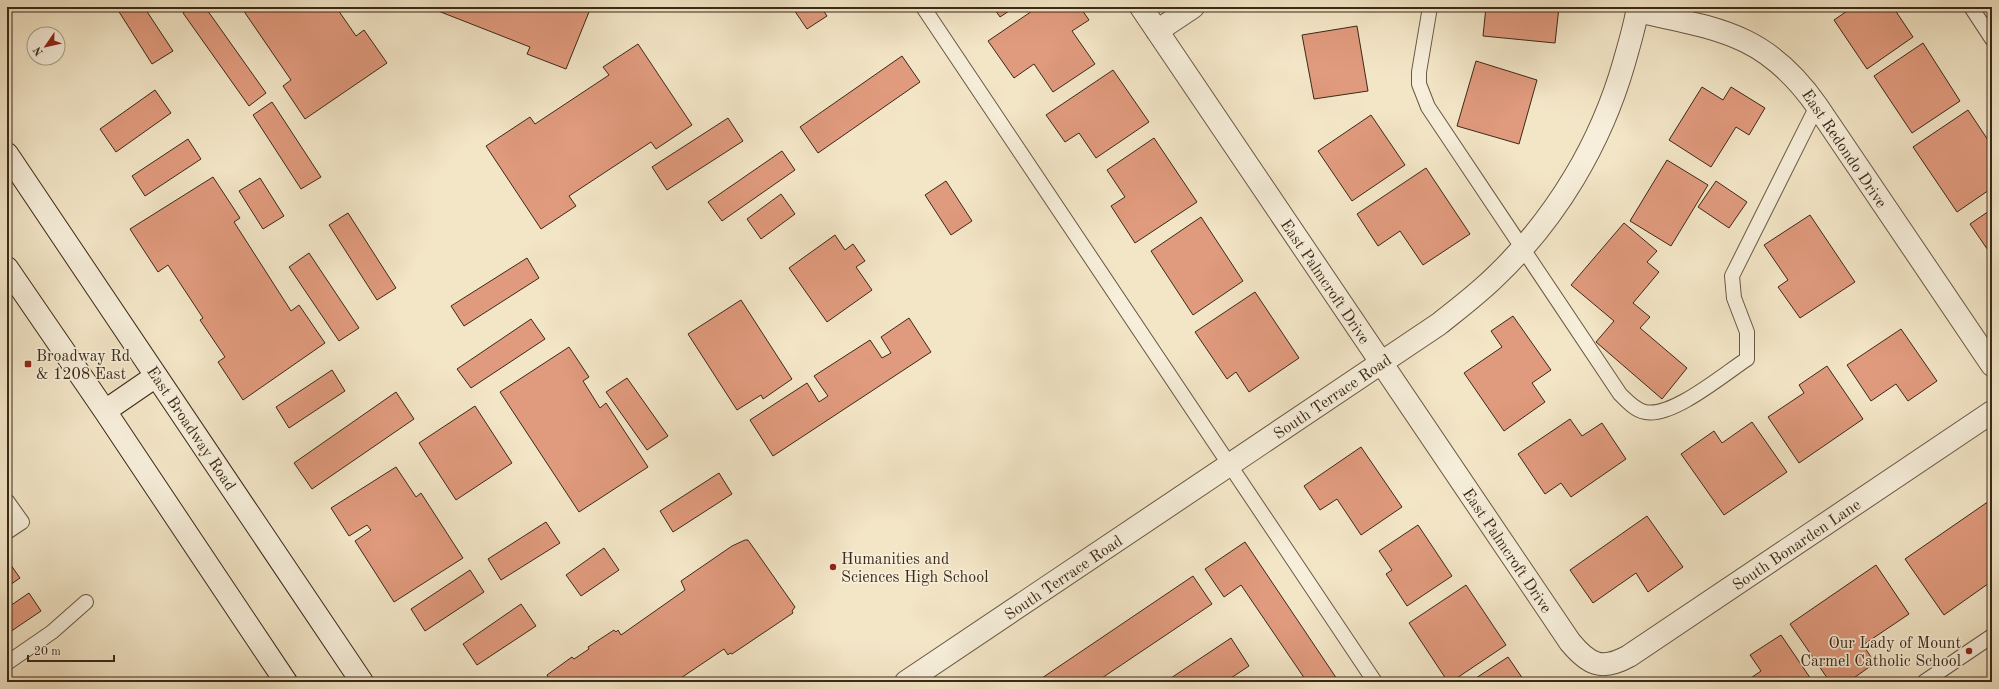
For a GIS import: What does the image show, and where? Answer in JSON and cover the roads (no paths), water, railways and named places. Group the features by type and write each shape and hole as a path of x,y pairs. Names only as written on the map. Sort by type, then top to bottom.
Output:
{"street":[{"name":"East Palmcroft Drive","path":"1141,7 1570,642 1587,660 1596,664"},
{"path":"1157,31 1193,7"},
{"name":"South Terrace Road","path":"906,682 1439,324 1464,305 1497,275 1523,248 1562,197 1594,141 1619,81 1637,9"},
{"name":"East Redondo Drive","path":"1637,9 1711,27 1732,34 1752,44 1774,58 1792,73 1817,106 1992,364"},
{"name":"East Broadway Road","path":"7,154 362,682"},
{"path":"7,268 105,411 286,682"},
{"path":"105,411 156,376"},
{"name":"South Bonarden Lane","path":"1596,664 1608,665 1630,656 1992,412"}],"lane":[{"path":"923,7 1375,682"},
{"path":"1430,7 1419,72 1419,84 1423,96 1620,394 1631,405 1645,412 1660,412 1675,407 1748,359 1747,332 1734,298 1732,276 1817,106"},
{"path":"1971,7 1992,39"},
{"path":"7,501 22,522 7,532"},
{"path":"7,663 52,632 86,602"},
{"path":"1924,682 1992,636"}],"place":[{"name":"Broadway Rd & 1208 East","path":"28,364"},
{"name":"Humanities and Sciences High School","path":"833,567"},
{"name":"Our Lady of Mount Carmel Catholic School","path":"1969,651"}]}
